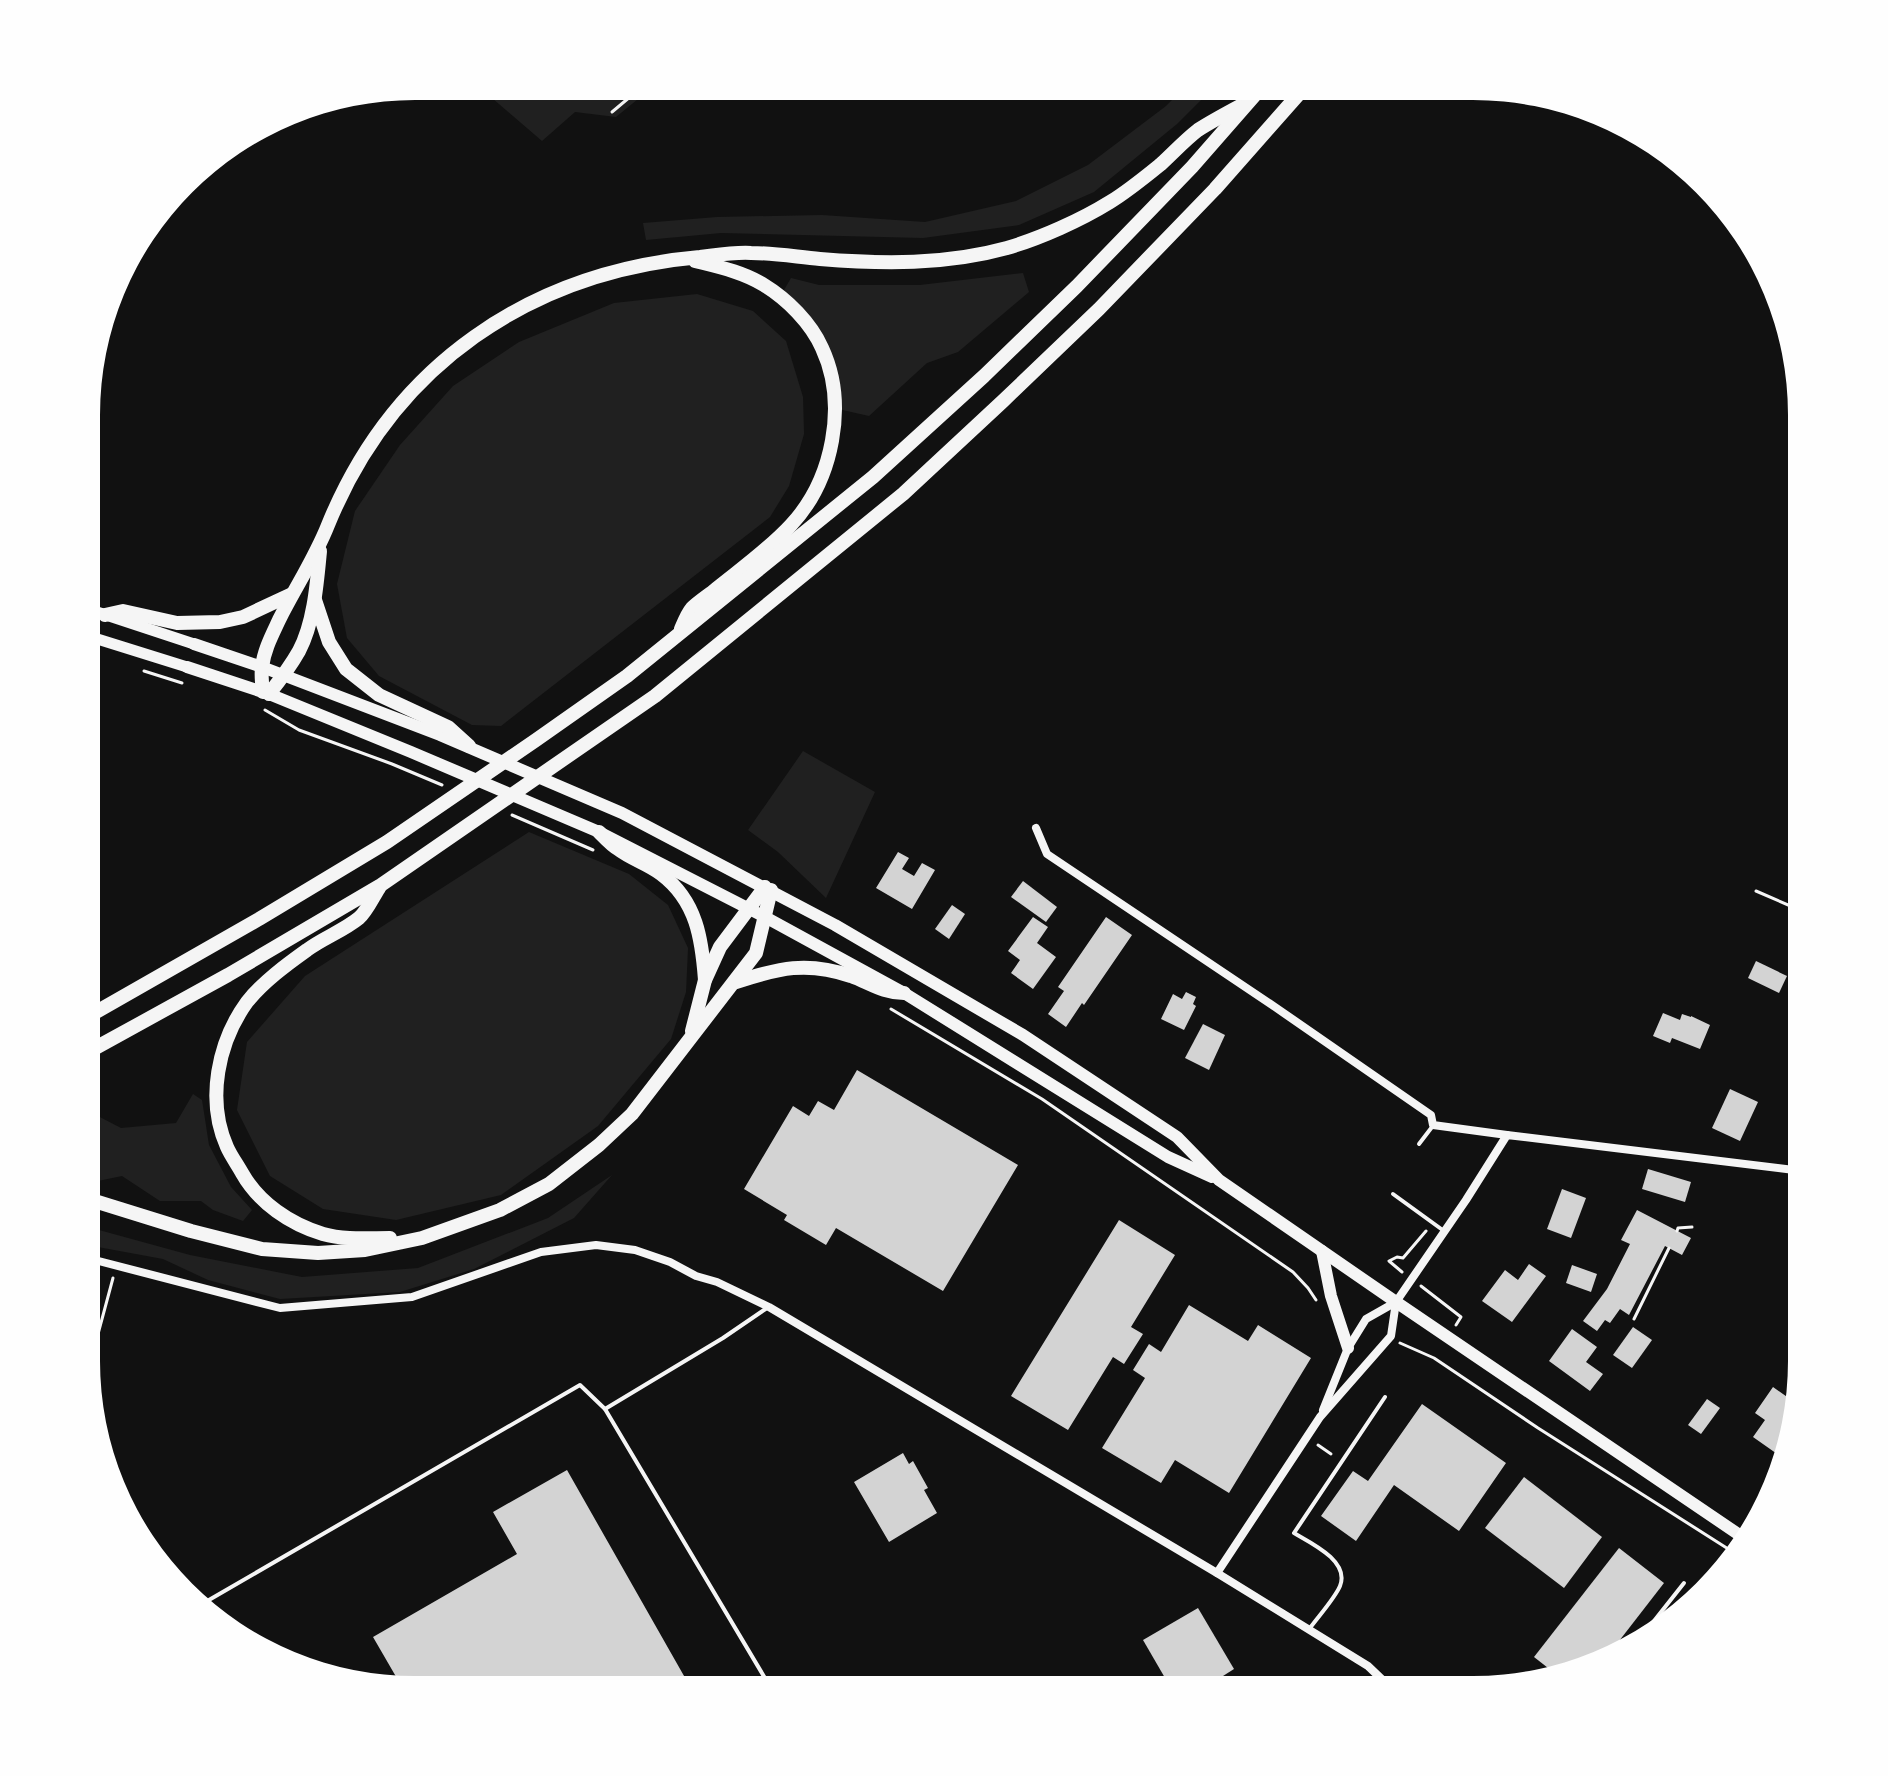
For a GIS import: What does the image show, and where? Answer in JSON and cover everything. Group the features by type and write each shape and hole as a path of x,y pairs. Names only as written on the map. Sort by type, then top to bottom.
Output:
{"highway":[{"path":"266,693 262,667 268,643 360,461 402,402 449,354 486,328 526,305 574,284 634,266 683,258 749,253 886,263 940,260 1007,248 1062,227 1110,202 1196,132 1245,100"},
{"path":"100,1010 387,842 627,676 873,477 984,376 1171,189 1250,100"},
{"path":"100,1045 381,885 655,696 903,494 1099,309 1215,189 1294,100"},
{"path":"679,634 690,610 793,523 825,470 834,435 830,374 822,347 804,320 765,286 741,273 683,258"},
{"path":"266,693 284,676 301,648 315,600 320,544"},
{"path":"100,613 123,611 177,623 220,622 243,617 292,594"},
{"path":"315,600 329,642 346,669 389,702 469,746"},
{"path":"599,832 616,849 662,875 677,890 690,909 702,940 705,980"},
{"path":"381,885 360,917 276,973 249,1000 230,1030 218,1067 216,1108 226,1146 245,1179 268,1204 290,1220 325,1235 422,1238"},
{"path":"691,1037 705,980 720,947 748,909 768,889"},
{"path":"100,1203 262,1249 318,1253 365,1250 422,1238 500,1210 549,1184 599,1145 632,1114 756,953 768,889"},
{"path":"736,982 775,970 818,967 866,981 888,993 904,993"}],"main road":[{"path":"100,614 444,731"},
{"path":"100,640 266,693 411,752 599,832 765,917 904,993 1168,1157 1219,1180 1737,1533"},
{"path":"469,746 622,813 835,925 1023,1035 1177,1137 1219,1180"},
{"path":"1322,1251 1331,1296 1348,1348"}],"street":[{"path":"1036,828 1047,854 1431,1115 1433,1125 1788,1169"},
{"path":"1217,1573 1320,1417 1391,1336 1396,1302 1507,1135"},
{"path":"100,1261 280,1308 412,1297 541,1252 596,1245 635,1250 670,1262 769,1307 1217,1573 1368,1666 1378,1676"},
{"path":"1320,1417 1348,1348 1366,1319 1396,1302"}],"lane":[{"path":"1419,1144 1433,1125"},
{"path":"1393,1194 1444,1231"},
{"path":"605,1409 769,1307"},
{"path":"209,1600 580,1385 605,1409 764,1676"},
{"path":"1309,1630 1341,1585 1340,1569 1326,1552 1294,1533 1385,1397"},
{"path":"1658,1616 1684,1583"}],"path":[{"path":"612,112 626,100"},
{"path":"134,668 193,687"},
{"path":"266,711 299,730 392,764"},
{"path":"579,844 600,854"},
{"path":"1756,891 1788,905"},
{"path":"887,1007 1042,1099 1293,1272 1321,1307 1335,1308"},
{"path":"1391,1264 1390,1260 1403,1258 1434,1224"},
{"path":"1677,1231 1678,1228 1692,1227"},
{"path":"1634,1319 1669,1248"},
{"path":"100,1326 116,1265"},
{"path":"1409,1348 1434,1358 1727,1548"},
{"path":"1318,1445 1342,1461"}],"shaded area":[{"path":"494,100 637,100 616,117 575,112 542,141"},
{"path":"1172,100 1201,100 1177,124 1094,192 1019,225 923,238 721,233 646,240 643,223 717,217 822,215 925,222 1016,201 1088,165"},
{"path":"1023,273 1029,292 958,352 927,363 869,416 838,409 816,325 784,290 791,278 819,285 920,285"},
{"path":"697,294 753,311 786,341 803,397 804,434 789,486 770,517 501,726 472,725 379,676 347,638 337,584 355,511 400,445 453,386 519,342 614,303"},
{"path":"803,751 875,792 826,898 778,852 748,830"},
{"path":"529,832 629,874 668,905 688,948 686,992 671,1039 598,1126 501,1195 396,1220 323,1209 270,1176 237,1110 247,1042 305,976"},
{"path":"193,1094 202,1100 209,1145 231,1187 252,1210 243,1221 213,1210 201,1201 160,1201 122,1176 100,1181 100,1117 121,1128 176,1123"},
{"path":"612,1175 574,1218 474,1269 400,1292 280,1299 208,1280 163,1259 100,1247 100,1230 190,1255 302,1277 418,1268 548,1218"}],"building":[{"path":"898,852 909,858 902,869 914,876 922,863 935,870 912,909 876,888"},
{"path":"1023,881 1057,907 1046,922 1011,897"},
{"path":"952,905 965,914 949,939 935,929"},
{"path":"1033,917 1048,927 1037,943 1056,957 1033,989 1011,973 1020,960 1008,951"},
{"path":"1106,917 1132,935 1066,1027 1048,1014 1064,991 1058,987"},
{"path":"1756,961 1787,976 1779,993 1748,978"},
{"path":"1186,992 1196,997 1193,1004 1196,1006 1184,1030 1161,1019 1173,994 1182,999"},
{"path":"1663,1013 1680,1020 1682,1014 1691,1016 1710,1025 1700,1049 1672,1038 1670,1043 1653,1036"},
{"path":"1203,1024 1225,1035 1209,1070 1185,1058"},
{"path":"857,1070 1018,1165 943,1291 836,1228 826,1245 784,1220 787,1215 744,1189 793,1106 809,1116 818,1101 834,1110"},
{"path":"1730,1089 1758,1102 1740,1141 1712,1128"},
{"path":"1648,1169 1691,1182 1685,1202 1642,1189"},
{"path":"1562,1189 1586,1198 1571,1238 1547,1229"},
{"path":"1637,1210 1691,1238 1682,1255 1665,1246 1629,1315 1620,1309 1610,1323 1605,1320 1597,1331 1583,1321 1607,1289 1630,1244 1621,1240"},
{"path":"1119,1220 1175,1255 1131,1327 1143,1334 1124,1364 1113,1357 1068,1430 1011,1396"},
{"path":"1529,1264 1546,1276 1512,1322 1482,1301 1505,1270 1518,1280"},
{"path":"1572,1265 1597,1274 1591,1292 1566,1283"},
{"path":"1189,1305 1248,1341 1258,1325 1311,1358 1229,1493 1175,1460 1161,1483 1102,1448 1145,1378 1133,1370 1149,1344 1161,1352"},
{"path":"1633,1327 1652,1340 1632,1368 1613,1355"},
{"path":"1572,1329 1597,1347 1586,1362 1603,1374 1590,1391 1549,1361"},
{"path":"1773,1387 1786,1396 1774,1452 1753,1437 1765,1420 1755,1413"},
{"path":"1707,1399 1720,1408 1701,1434 1688,1425"},
{"path":"1422,1404 1506,1463 1459,1531 1394,1485 1356,1541 1321,1516 1353,1471 1368,1481"},
{"path":"903,1453 909,1464 913,1461 937,1513 889,1542 854,1482"},
{"path":"567,1470 684,1676 395,1675 373,1637 517,1554 493,1512"},
{"path":"1524,1477 1602,1537 1564,1588 1485,1528"},
{"path":"1619,1548 1664,1583 1621,1639 1593,1652 1547,1667 1534,1657"},
{"path":"1198,1608 1234,1669 1223,1676 1164,1676 1143,1640"}]}
